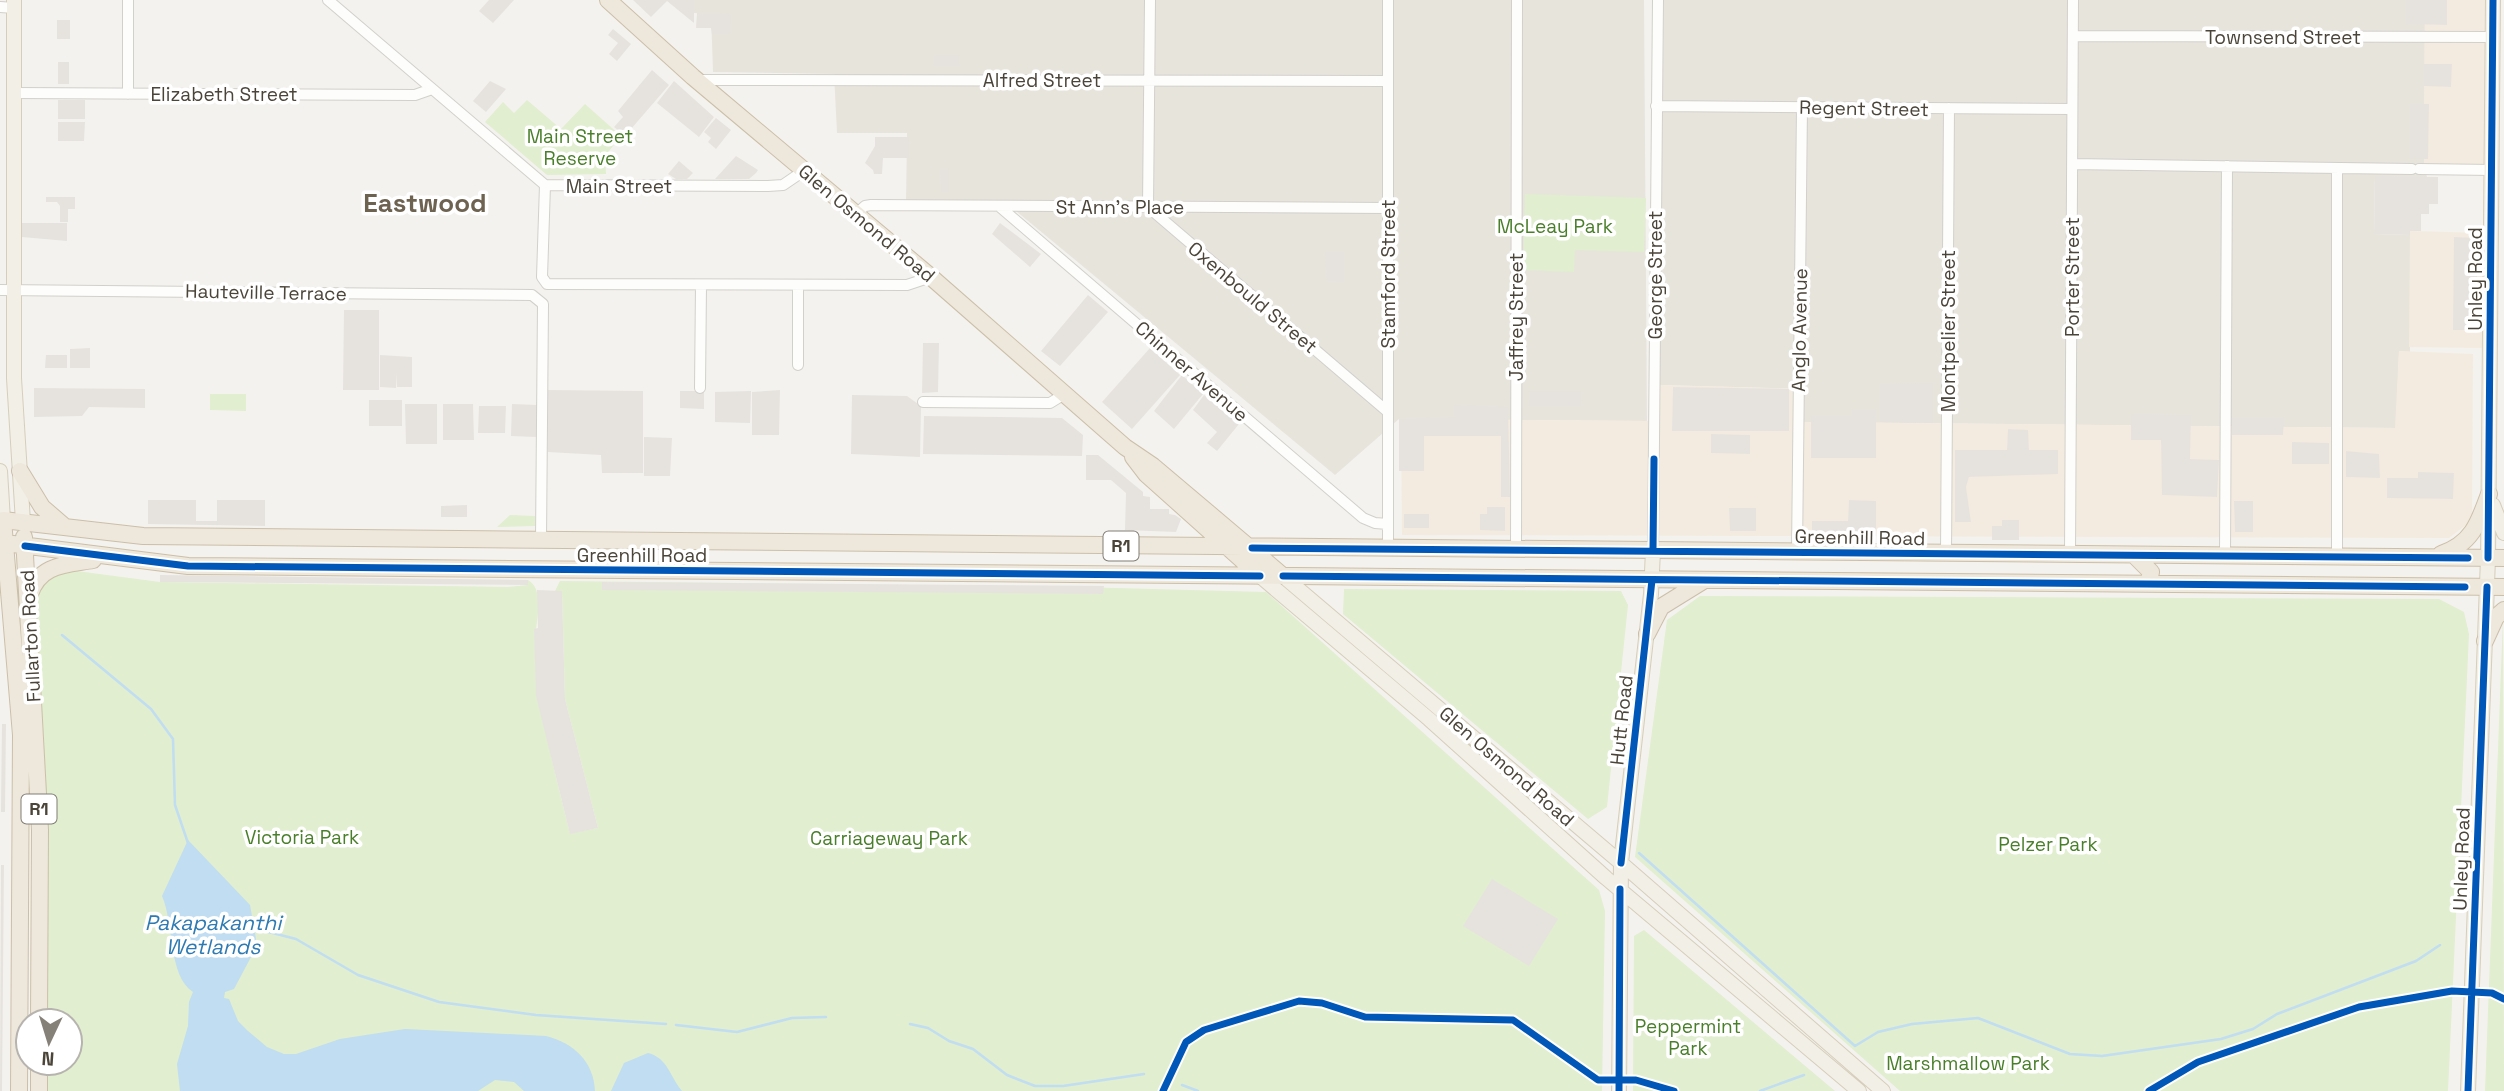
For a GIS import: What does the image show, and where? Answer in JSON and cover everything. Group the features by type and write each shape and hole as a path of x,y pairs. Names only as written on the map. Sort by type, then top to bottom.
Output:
{"highway":[{"name":"Glen Osmond Road","path":"608,0 697,80 931,277 1063,395 1125,447 1153,466 1283,576"},
{"name":"Glen Osmond Road","path":"1125,447 1146,474 1260,576"},
{"path":"20,471 42,507 66,527"},
{"path":"2429,558 2456,549 2465,542 2473,533 2489,494"},
{"path":"1185,547 1196,528 1187,509"},
{"name":"Greenhill Road","path":"2,520 143,537 2496,558"},
{"name":"Fullarton Road","path":"2,520 21,736 19,1091"},
{"name":"Fullarton Road","path":"23,522 40,830 39,1007"},
{"name":"Greenhill Road","path":"3,543 188,566 2496,587"},
{"path":"1516,550 1516,579"},
{"path":"1737,551 1734,565 1741,581"},
{"path":"1980,554 1974,569 1981,583"},
{"path":"2135,556 2151,572 2148,584"},
{"path":"2182,556 2176,563 2175,573 2196,584"},
{"name":"R1","path":"29,597 34,580 53,566 109,558"},
{"path":"2384,558 2403,578 2400,586"},
{"path":"1647,634 1661,607 1674,596 1705,580"},
{"path":"2485,641 2496,617 2504,610"}],"main road":[{"name":"Unley Road","path":"2468,1091 2485,641 2496,587 2496,558 2489,494 2493,0"},
{"name":"Fullarton Road","path":"10,5 14,93 7,290 23,522"},
{"name":"Fullarton Road","path":"0,471 2,520"},
{"path":"2489,494 2504,533"},
{"name":"Hutt Road","path":"1619,1091 1621,863 1653,580 1653,550"},
{"name":"Glen Osmond Road","path":"1260,576 1429,719 1620,889 1859,1091"},
{"name":"Glen Osmond Road","path":"1283,576 1621,863 1883,1091"}],"street":[{"path":"128,0 128,94"},
{"name":"Main Street","path":"328,0 545,185 768,186 783,185 805,170"},
{"path":"1148,207 1150,0"},
{"name":"Stamford Street","path":"1388,0 1388,549"},
{"name":"Jaffrey Street","path":"1516,550 1517,0"},
{"name":"George Street","path":"1653,550 1658,0"},
{"name":"Porter Street","path":"2070,555 2073,0"},
{"name":"Townsend Street","path":"2073,36 2492,37"},
{"name":"Alfred Street","path":"697,80 1388,80"},
{"name":"Elizabeth Street","path":"14,93 415,95 432,89"},
{"name":"Regent Street","path":"1656,106 2072,109"},
{"name":"Anglo Avenue","path":"1797,552 1802,107"},
{"name":"Montpelier Street","path":"1946,554 1949,108"},
{"path":"2072,164 2491,170"},
{"path":"2225,556 2227,166"},
{"path":"2337,168 2337,557"},
{"path":"545,185 542,276 547,284 907,285 931,277"},
{"name":"St Ann's Place","path":"856,214 871,205 1388,208"},
{"name":"Chinner Avenue","path":"1000,206 1363,518 1388,524"},
{"name":"Oxenbould Street","path":"1148,207 1388,412"},
{"path":"700,388 701,285"},
{"path":"799,285 799,365"},
{"name":"Hauteville Terrace","path":"7,290 532,295 543,304 541,540"},
{"path":"923,401 1050,403 1063,395"}],"shaded area":[{"path":"489,0 514,0 493,23 479,11"},
{"path":"633,0 694,0 694,23 667,1 651,17"},
{"path":"694,0 1644,0 1647,421 1399,419 1335,475 1004,201 906,200 907,133 837,133 834,74 713,72 711,14 694,13"},
{"path":"1664,0 2425,0 2424,165 2427,177 2375,177 2374,234 2410,235 2410,352 2399,351 2396,428 1803,422 1803,389 1659,385"},
{"path":"2406,0 2447,0 2447,25 2406,24"},
{"path":"2425,0 2486,0 2485,167 2424,165"},
{"path":"697,13 731,14 730,34 712,34 711,28 696,28"},
{"path":"57,20 70,20 70,39 57,39"},
{"path":"613,29 631,44 617,61 609,54 618,43 608,35"},
{"path":"934,55 959,55 959,66 934,66"},
{"path":"58,62 69,62 69,84 58,84"},
{"path":"2424,64 2452,64 2451,87 2424,86"},
{"path":"652,70 669,85 625,136 614,127 623,117 618,111"},
{"path":"490,81 506,89 486,112 473,101"},
{"path":"674,81 714,117 699,137 657,103"},
{"path":"58,100 85,100 85,119 58,119"},
{"path":"2410,104 2429,104 2428,159 2410,159"},
{"path":"716,118 731,130 716,149 708,142 711,138 704,132"},
{"path":"58,122 85,122 84,141 58,141"},
{"path":"875,137 909,137 909,158 883,158 882,174 874,174 865,163 875,146"},
{"path":"736,156 758,170 756,173 749,179 715,179"},
{"path":"679,161 693,173 687,179 676,179 668,174"},
{"path":"949,169 949,192 941,192 940,170"},
{"path":"2375,176 2438,177 2438,204 2429,204 2429,214 2421,214 2421,231 2410,231 2410,235 2374,234"},
{"path":"46,197 75,197 75,209 68,209 68,222 60,222 60,206 57,202 46,202"},
{"path":"22,223 67,223 67,241 22,237"},
{"path":"1000,223 1041,254 1030,267 992,234"},
{"path":"2410,231 2483,233 2482,348 2409,347"},
{"path":"2454,237 2478,238 2476,330 2453,330"},
{"path":"1325,252 1344,252 1344,282 1327,281"},
{"path":"1088,295 1108,312 1060,366 1041,351"},
{"path":"344,310 379,310 379,390 343,390"},
{"path":"923,343 939,343 938,392 922,393"},
{"path":"90,348 90,368 70,368 70,349"},
{"path":"1150,348 1180,375 1132,429 1102,402"},
{"path":"2399,351 2473,354 2472,520 2449,538 1402,535 1401,419 1658,421 1659,385 1804,389 1804,422 2395,428"},
{"path":"46,355 67,355 67,368 45,368"},
{"path":"380,355 412,357 412,387 397,387 397,374 396,388 380,387"},
{"path":"1182,375 1203,394 1174,429 1154,411"},
{"path":"1933,383 1933,423 1880,422 1880,384"},
{"path":"1673,387 1789,389 1789,431 1672,431"},
{"path":"34,388 145,389 145,408 89,407 82,416 34,417"},
{"path":"547,390 643,391 643,473 602,473 601,455 548,452"},
{"path":"780,390 779,435 752,435 752,392"},
{"path":"680,391 704,391 704,409 680,408"},
{"path":"751,391 750,423 715,422 715,392"},
{"path":"1530,391 1581,391 1581,406 1529,406"},
{"path":"852,395 907,396 921,406 920,457 851,454"},
{"path":"1204,395 1239,424 1217,451 1207,443 1217,432 1193,410"},
{"path":"369,400 402,400 402,426 369,426"},
{"path":"405,404 437,404 437,444 406,444"},
{"path":"443,404 473,404 474,440 443,440"},
{"path":"512,404 538,405 537,437 511,436"},
{"path":"1454,405 1508,407 1510,497 1501,497 1501,436 1424,436 1424,471 1399,471 1399,419 1454,417"},
{"path":"479,406 506,406 505,433 478,433"},
{"path":"1852,410 1876,410 1876,458 1811,458 1811,416 1852,416"},
{"path":"2131,414 2191,415 2190,459 2219,460 2217,497 2162,495 2161,440 2131,440"},
{"path":"924,416 1062,418 1083,435 1082,456 923,454"},
{"path":"2232,418 2284,418 2283,435 2232,435"},
{"path":"2008,429 2028,430 2029,450 2058,450 2058,474 1969,477 1966,487 1971,522 1955,522 1955,450 2007,450"},
{"path":"1711,434 1750,435 1750,454 1711,453"},
{"path":"644,437 672,438 670,476 644,476"},
{"path":"2292,442 2329,443 2329,464 2292,464"},
{"path":"2346,451 2379,454 2380,478 2346,477"},
{"path":"1086,455 1098,455 1143,492 1143,496 1150,497 1150,509 1169,509 1169,514 1181,519 1176,532 1125,530 1126,493 1111,480 1086,480"},
{"path":"2418,472 2454,473 2453,499 2387,498 2387,478 2418,478"},
{"path":"148,500 196,500 196,521 217,521 217,500 265,500 265,526 148,524"},
{"path":"1849,500 1876,501 1876,536 1812,536 1812,521 1848,521"},
{"path":"2234,501 2253,501 2253,532 2235,532"},
{"path":"467,505 467,517 441,517 441,506"},
{"path":"1487,507 1505,507 1505,531 1480,530 1480,514 1487,514"},
{"path":"1729,508 1756,508 1756,531 1730,531"},
{"path":"1404,514 1429,514 1429,528 1404,528"},
{"path":"2002,520 2019,520 2019,540 1992,540 1992,526 2002,526"},
{"path":"160,575 528,580 528,585 160,582"},
{"path":"602,582 1104,586 1103,594 602,590"},
{"path":"537,590 562,591 565,699 598,828 570,834 536,696 534,629 538,628"},
{"path":"2,724 6,724 5,812 1,812"},
{"path":"1,865 4,865 0,1091"},
{"path":"1492,879 1558,919 1529,966 1463,926"}],"green space":[{"name":"Main Street Reserve","path":"527,100 561,129 585,104 621,136 605,156 606,174 547,175 485,122 503,102 514,113"},
{"name":"McLeay Park","path":"1525,194 1646,198 1644,252 1575,250 1574,272 1523,270"},
{"path":"210,394 246,394 246,411 210,410"},
{"path":"510,515 535,516 535,526 497,527"},
{"name":"Carriageway Park","path":"69,570 160,582 508,587 528,585 528,580 534,585 538,601 535,643 543,715 570,833 598,828 565,699 562,591 555,591 560,581 1266,592 1599,890 1605,911 1602,1091 46,1091 46,1077 84,1077 84,1007 47,1007 48,829 36,594 43,579"},
{"path":"1344,589 1621,591 1628,605 1607,807 1588,819 1343,614"},
{"name":"Pelzer Park","path":"1700,596 2439,599 2464,612 2469,634 2448,1091 1900,1091 1635,857 1667,620"},
{"path":"2503,618 2504,1091 2485,1091"},
{"name":"Peppermint Park","path":"1644,930 1835,1091 1633,1091 1634,936"}],"water":[{"name":"Pakapakanthi Wetlands","path":"188,840 250,905 256,939 251,957 234,989 225,992 224,998 229,999 238,1021 267,1047 284,1054 296,1054 340,1039 405,1029 546,1036 565,1043 581,1055 591,1071 595,1091 524,1091 514,1082 495,1080 478,1091 180,1091 177,1064 188,1026 189,1002 193,992 179,974 162,896"},
{"path":"648,1053 660,1059 682,1091 611,1091 624,1063"}],"waterway":[{"path":"62,635 151,709 173,739 175,805 188,843"},
{"path":"1639,853 1855,1046 1878,1032 1912,1024 1978,1018 2070,1054 2102,1056 2221,1039 2253,1029 2277,1014 2416,961 2440,945"},
{"path":"253,928 296,939 358,975 439,1002 536,1015 666,1024"},
{"path":"676,1025 737,1032 792,1018 826,1017"},
{"path":"910,1024 928,1028 949,1041 973,1049 1007,1075 1035,1086 1063,1086 1144,1074"},
{"path":"1760,1091 1804,1075"},
{"path":"1182,1085 1198,1091"}],"cycle path":[{"path":"2488,558 2493,0"},
{"path":"1653,550 1654,459"},
{"path":"25,546 188,566 1260,576"},
{"path":"1252,548 2468,558"},
{"path":"1283,576 2465,587"},
{"path":"1621,863 1652,580"},
{"path":"2468,1091 2487,587"},
{"path":"1619,1091 1620,889"},
{"path":"2149,1091 2198,1062 2359,1007 2452,991 2492,993 2504,999"},
{"path":"1163,1091 1186,1042 1204,1030 1299,1001 1322,1003 1365,1017 1513,1020 1598,1080 1636,1080 1674,1091"}],"district":[{"name":"Eastwood","path":"425,203"}],"park label":[{"name":"Victoria Park","path":"302,837"},
{"name":"Marshmallow Park","path":"1968,1063"}]}
